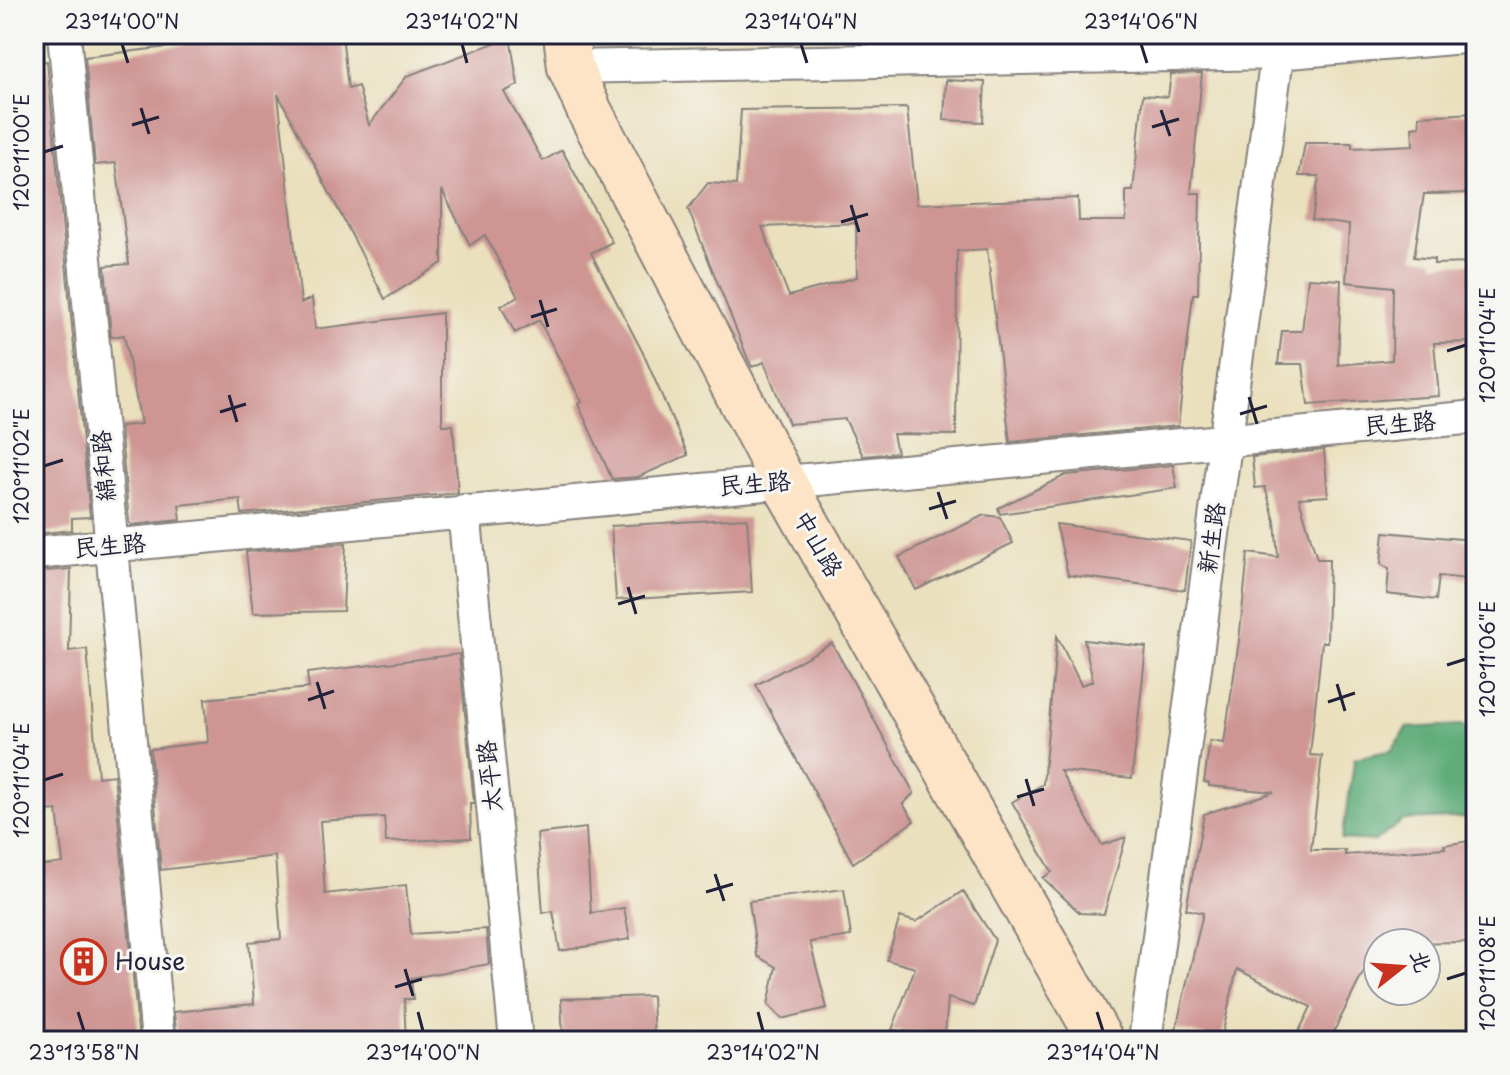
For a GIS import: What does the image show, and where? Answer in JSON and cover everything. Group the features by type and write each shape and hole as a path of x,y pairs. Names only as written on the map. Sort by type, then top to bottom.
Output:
{"main road":[{"name":"中山路","path":"568,50 590,112 783,481 1101,1041"}],"street":[{"name":"綿和路","path":"64,34 158,1041"},
{"path":"568,50 1278,44 1476,36"},
{"name":"新生路","path":"1145,1041 1278,44"},
{"name":"民生路","path":"34,553 1476,417"},
{"name":"太平路","path":"464,511 516,1041"}],"green space":[{"path":"1462,725 1476,735 1476,817 1404,820 1375,841 1342,839 1355,758 1392,750 1406,728"}],"building":[{"path":"183,34 342,34 348,89 358,86 369,125 407,76 510,37 518,85 504,92 543,161 562,150 612,242 591,253 643,353 688,455 638,477 612,479 578,404 582,402 539,320 515,333 501,306 518,297 485,235 470,245 442,190 442,263 385,299 278,94 301,303 312,298 315,329 442,313 442,425 453,425 458,493 242,514 240,499 179,505 181,520 131,525 120,426 141,424 124,335 111,337 105,266 129,264 116,163 95,165 85,57 184,45"},
{"path":"47,61 90,517 72,518 72,530 34,534 34,62"},
{"path":"1202,73 1191,193 1200,193 1198,294 1193,294 1178,426 1010,442 987,249 957,251 956,435 893,434 897,453 863,456 845,419 789,424 764,362 752,367 748,359 688,209 708,183 736,185 741,110 907,108 917,204 1078,198 1079,221 1126,221 1126,191 1133,191 1143,95 1168,97 1171,74","holes":["856,223 857,277 789,296 762,227"]},
{"path":"946,80 985,82 983,122 944,120"},
{"path":"1476,113 1476,193 1424,194 1414,257 1434,259 1434,264 1476,263 1476,342 1434,343 1439,396 1308,405 1303,364 1278,364 1282,331 1302,331 1308,278 1341,280 1338,365 1392,360 1393,287 1346,282 1349,225 1312,220 1319,176 1299,176 1305,143 1352,143 1352,148 1413,145 1412,127 1420,126 1419,116"},
{"path":"1324,450 1328,496 1299,498 1317,559 1329,559 1327,642 1322,642 1310,755 1322,756 1311,850 1345,850 1345,855 1445,848 1444,845 1476,840 1476,942 1442,942 1442,927 1362,927 1362,975 1329,1041 1294,1041 1311,1007 1237,969 1221,1040 1176,1029 1203,913 1186,909 1204,814 1274,792 1209,786 1204,782 1210,741 1224,743 1248,553 1278,557 1275,521 1265,487 1255,488 1252,457"},
{"path":"1173,465 1177,488 1000,514 998,508 1066,475"},
{"path":"984,515 1000,517 1013,543 916,590 899,557"},
{"path":"747,518 752,592 616,600 611,526"},
{"path":"1056,524 1191,541 1185,590 1068,575"},
{"path":"1384,532 1471,540 1467,579 1439,576 1436,600 1387,594 1389,569 1381,564"},
{"path":"346,543 343,611 253,613 246,552"},
{"path":"71,569 69,651 87,649 98,777 114,775 139,1041 82,1041 82,1036 34,1041 34,867 63,863 57,810 34,812 34,783 37,783 34,572"},
{"path":"1057,636 1081,685 1093,681 1084,640 1146,647 1132,778 1060,771 1102,845 1126,837 1104,914 1080,913 1043,878 1052,872 1012,802 1043,784"},
{"path":"832,643 914,793 903,804 914,821 853,863 756,685"},
{"path":"459,654 474,803 470,803 471,838 386,842 384,817 320,821 325,894 406,885 411,934 486,929 489,964 411,978 413,999 404,999 406,1041 177,1041 174,1012 254,1004 249,942 281,939 275,856 161,870 150,749 208,742 205,699 309,688 307,673"},
{"path":"586,828 591,913 624,908 630,939 560,951 553,911 543,913 537,834"},
{"path":"844,889 851,936 810,942 827,1008 782,1019 768,1005 776,967 757,956 749,901"},
{"path":"963,891 995,940 974,1006 948,998 945,1035 892,1030 915,968 887,960 900,917 916,922"},
{"path":"652,996 654,1041 563,1041 561,999"}],"place":[{"name":"House","path":"84,962"}]}
